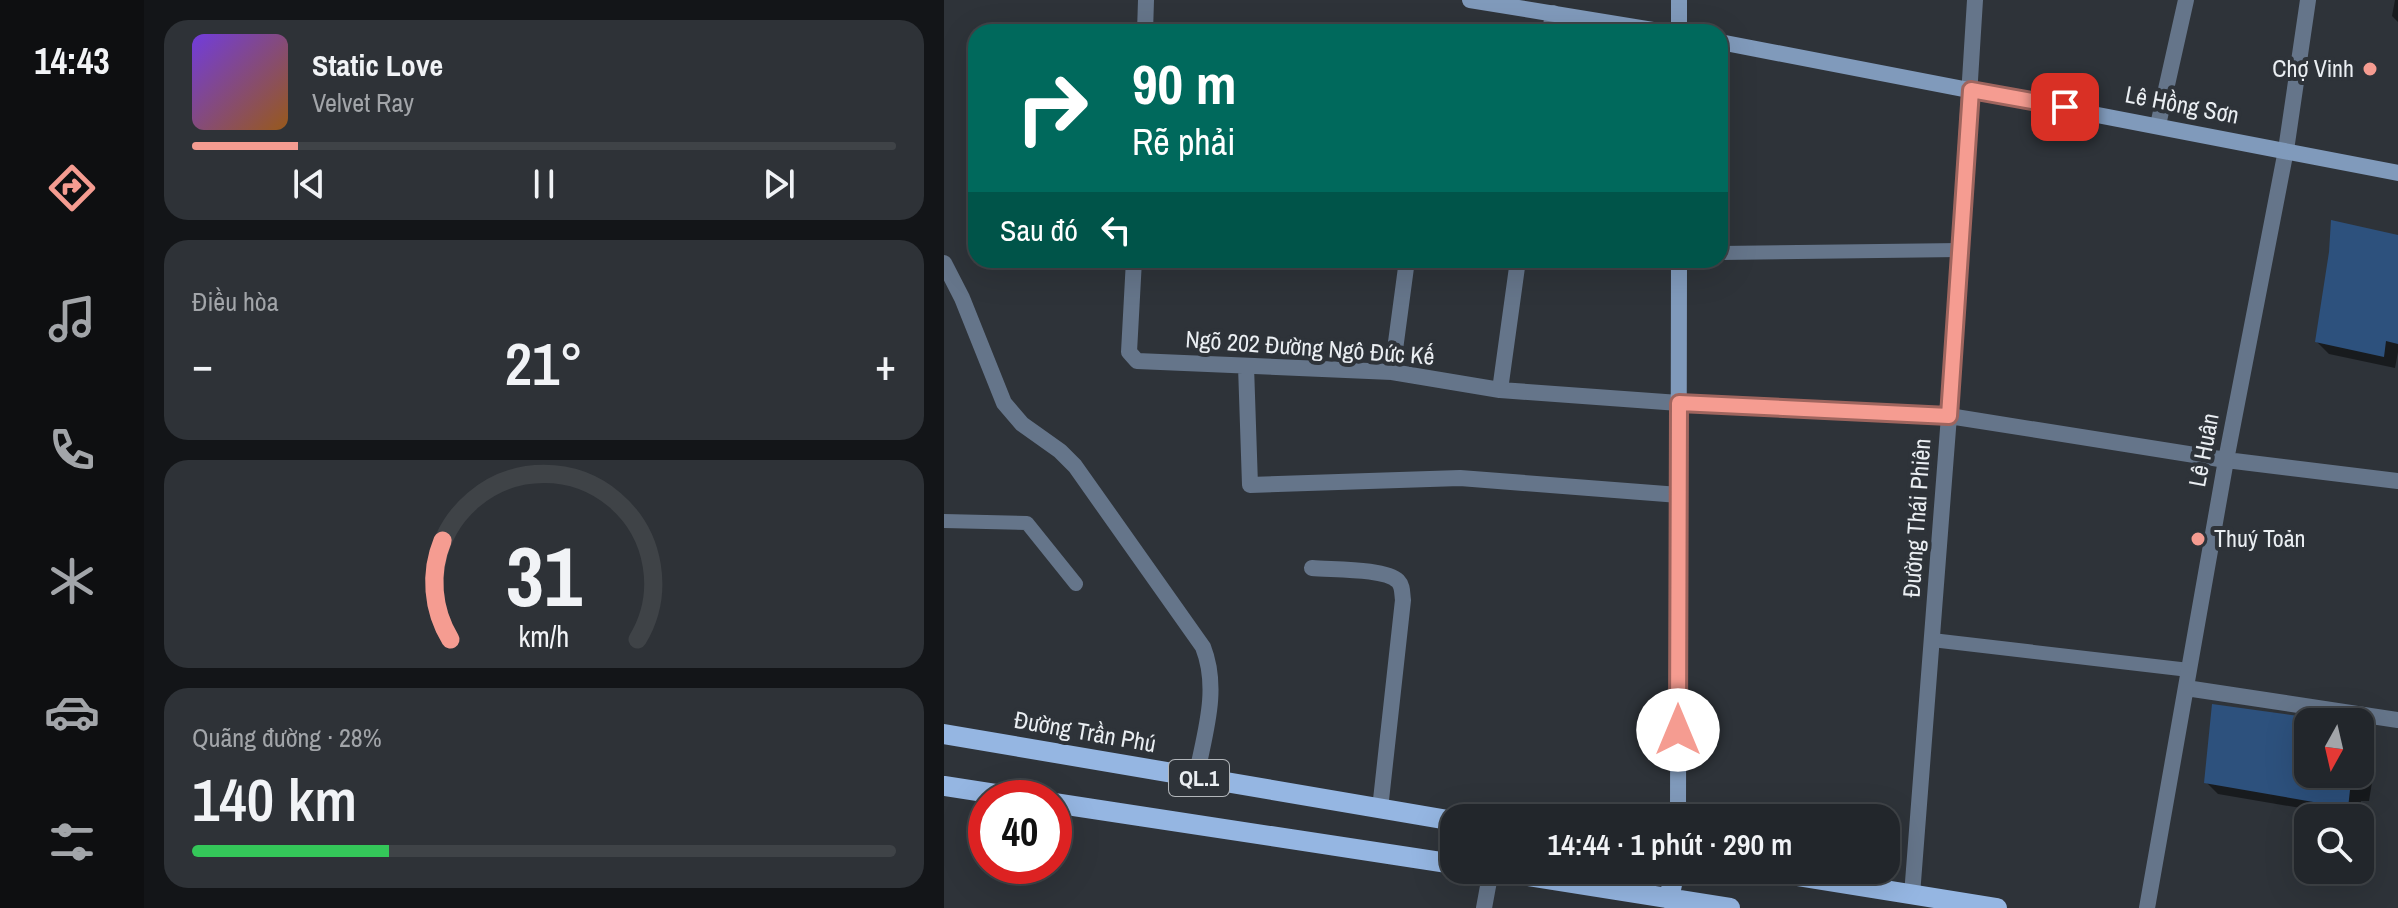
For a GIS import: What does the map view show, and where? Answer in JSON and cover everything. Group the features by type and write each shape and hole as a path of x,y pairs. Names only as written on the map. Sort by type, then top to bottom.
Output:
{"main road":[{"name":"Đường Trần Phú","path":"944,734 1440,819"},
{"path":"944,786 968,790"},
{"name":"QL.1","path":"1072,806 1440,862"},
{"path":"1577,884 1730,908"},
{"path":"1669,899 1672,884"},
{"path":"1826,884 1911,902 1997,908"}],"street":[{"path":"1145,24 1146,0"},
{"path":"1470,0 1618,24"},
{"path":"1679,0 1679,24"},
{"name":"Đường Thái Phiên","path":"1911,902 1949,416 1975,0"},
{"path":"2158,125 2186,0"},
{"name":"Lê Huân","path":"2147,908 2226,460 2286,150 2308,0"},
{"path":"1551,24 1553,13"},
{"name":"Lê Hồng Sơn","path":"1728,44 2398,173"},
{"path":"944,263 962,298 1004,403 1022,424 1060,451 1075,466 1203,647 1210,670 1211,697 1196,778"},
{"name":"Ngõ 202 Đường Ngô Đức Kế","path":"1134,268 1131,356 1142,362 1392,372 1500,390 1679,403 1949,416 2226,460 2398,481"},
{"path":"1392,372 1406,268"},
{"path":"1500,390 1517,268"},
{"path":"1678,804 1679,268"},
{"path":"1246,366 1250,485 1460,478 1679,495"},
{"path":"1312,568 1380,574 1393,578 1402,587 1380,809"},
{"path":"2186,688 2398,720"},
{"path":"1484,908 1488,884"}],"lane":[{"path":"1728,253 1960,250"},
{"path":"944,521 1027,523 1076,584"},
{"path":"1932,640 2189,670"}],"building":[{"path":"2331,220 2398,235 2398,344 2386,341 2384,357 2315,342"},
{"path":"2212,704 2294,715 2294,788 2358,788 2350,790 2348,804 2325,804 2204,783"}],"place":[{"name":"Chợ Vinh","path":"2370,69"},
{"name":"Thuý Toản","path":"2198,539"}],"route":[{"path":"1678,730 1679,403 1949,416 1971,90 2065,107"}]}
